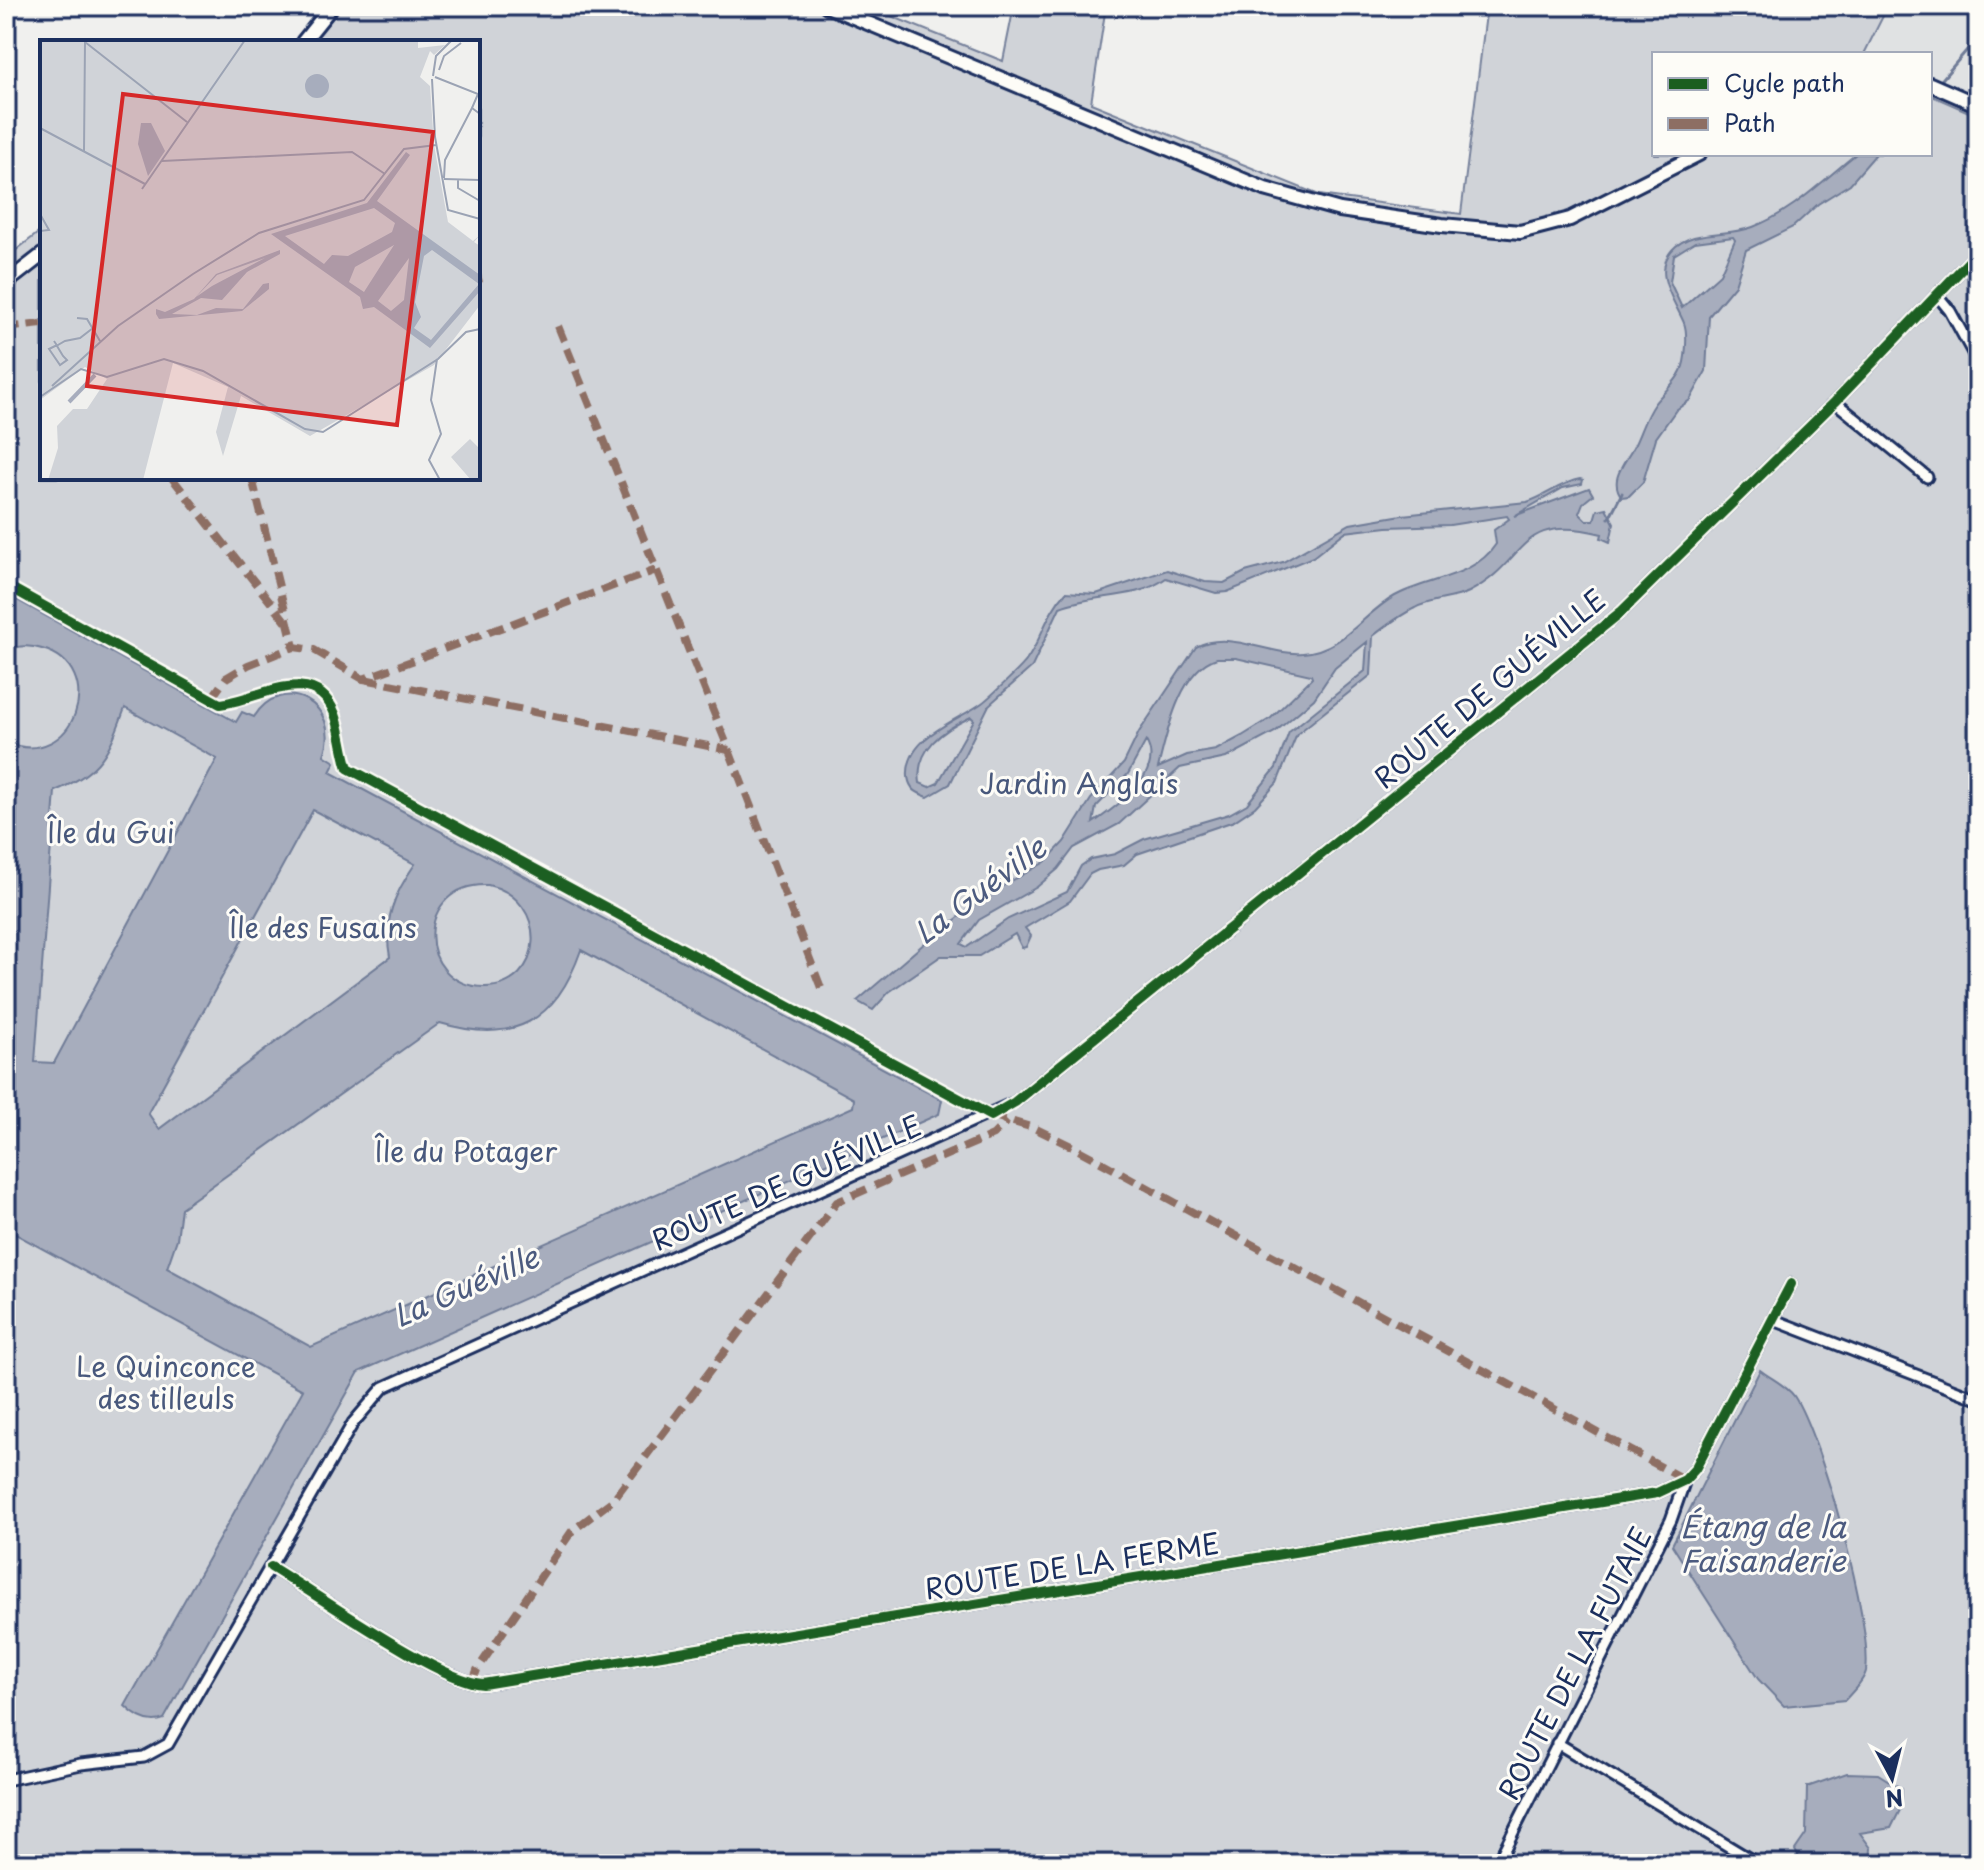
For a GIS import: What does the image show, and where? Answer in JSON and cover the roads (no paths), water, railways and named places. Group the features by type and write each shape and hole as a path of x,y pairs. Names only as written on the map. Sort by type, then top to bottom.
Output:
{"main road":[{"path":"305,40 332,6"},
{"path":"827,6 1265,189 1340,210 1491,231 1538,230 1570,219 1695,156"},
{"path":"1932,85 1978,105"},
{"path":"6,283 40,257"}],"street":[{"name":"ROUTE DE GUÉVILLE","path":"6,1780 81,1764 144,1757 162,1749 174,1737 353,1423 384,1387 1015,1102 1621,612 1835,402 1978,252"},
{"path":"1937,295 1950,311 1978,362"},
{"path":"1835,402 1927,477"},
{"path":"1685,1480 1695,1469 1791,1284"},
{"path":"1774,1320 1978,1399"},
{"name":"ROUTE DE LA FERME","path":"271,1567 432,1665 472,1684 495,1684 1657,1493 1685,1480"},
{"name":"ROUTE DE LA FUTAIE","path":"1497,1864 1671,1520 1685,1480"},
{"path":"1557,1743 1758,1864"}],"water":[{"path":"1854,156 1874,156 1850,184 1818,204 1793,227 1746,250 1735,285 1709,316 1706,371 1690,400 1676,410 1656,438 1643,482 1629,496 1622,497 1617,484 1619,472 1651,409 1683,367 1685,328 1667,287 1666,259 1680,243 1689,239 1743,230 1768,220 1819,185","holes":["1733,237 1735,240 1720,274 1682,308 1670,282 1674,255 1695,242"]},
{"path":"1583,480 1582,484 1563,488 1514,516 1589,488 1593,495 1583,503 1579,513 1586,520 1594,520 1597,510 1606,508 1614,523 1610,542 1601,538 1602,534 1574,529 1553,530 1538,535 1488,580 1469,592 1421,605 1383,628 1373,636 1371,675 1297,734 1277,783 1255,807 1234,821 1137,854 1124,865 1090,874 1070,901 1025,928 1031,936 1026,947 1022,948 1015,934 979,956 941,956 889,992 873,1010 857,1001 926,942 992,892 1045,862 1064,842 1091,799 1124,763 1139,732 1196,647 1222,641 1303,653 1330,645 1395,596 1475,564 1496,544 1494,530 1509,519 1507,516 1450,525 1345,532 1313,557 1227,592 1216,593 1166,578 1129,594 1060,607 1032,667 989,705 950,784 928,797 915,790 908,777 909,763 915,751 934,732 982,703 1023,665 1066,592 1096,594 1167,570 1205,582 1224,583 1245,572 1283,562 1350,524 1402,515 1527,502 1573,481","holes":["1367,642 1365,671 1289,732 1276,768 1247,804 1229,814 1144,839 1115,854 1091,859 1081,866 1067,892 1008,919 967,947 961,944 979,920 1037,887 1058,869 1074,848 1119,824 1180,768 1226,758 1275,732 1314,699 1335,668","1217,658 1236,658 1311,675 1312,678 1271,718 1242,736 1216,750 1187,755 1158,768 1176,706 1193,675","971,717 974,720 938,783 929,787 920,783 922,760 933,742","1146,741 1150,753 1144,777 1124,799 1093,823 1096,807 1128,774"]},
{"path":"6,594 236,722 242,712 254,717 266,704 279,697 293,696 307,700 318,709 325,721 328,737 324,755 335,762 330,772 942,1100 939,1114 359,1372 164,1719 158,1721 143,1719 125,1706 303,1390 6,1229 6,742 30,747 50,743 65,731 75,714 78,694 74,675 63,659 33,647 6,651","holes":["125,708 217,759 54,1063 35,1062 55,791 93,768 108,749","313,810 415,864 401,886 389,919 390,957 159,1129 148,1113","488,885 508,893 523,907 531,924 529,959 519,973 504,983 484,987 461,982 445,970 435,953 432,934 436,915 447,899 464,888","581,950 854,1099 853,1107 311,1347 167,1268 177,1239 181,1208 440,1023 466,1029 511,1029 545,1011 571,975"]},
{"name":"Étang de la Faisanderie","path":"1760,1370 1794,1396 1818,1450 1843,1531 1862,1614 1866,1647 1865,1675 1845,1700 1784,1706 1758,1679 1672,1545"},
{"path":"1847,1773 1878,1774 1902,1789 1901,1808 1891,1828 1860,1833 1871,1848 1870,1864 1802,1864 1795,1850 1806,1834 1807,1787"}],"waterway":[{"name":"La Guéville","path":"1938,84 1978,37"},
{"name":"La Guéville","path":"1609,518 1622,493"}],"park label":[{"name":"Jardin Anglais","path":"1079,782"},
{"name":"Île du Gui","path":"111,831"},
{"name":"Île des Fusains","path":"323,926"},
{"name":"Île du Potager","path":"466,1150"},
{"name":"Le Quinconce des tilleuls","path":"166,1381"}]}
